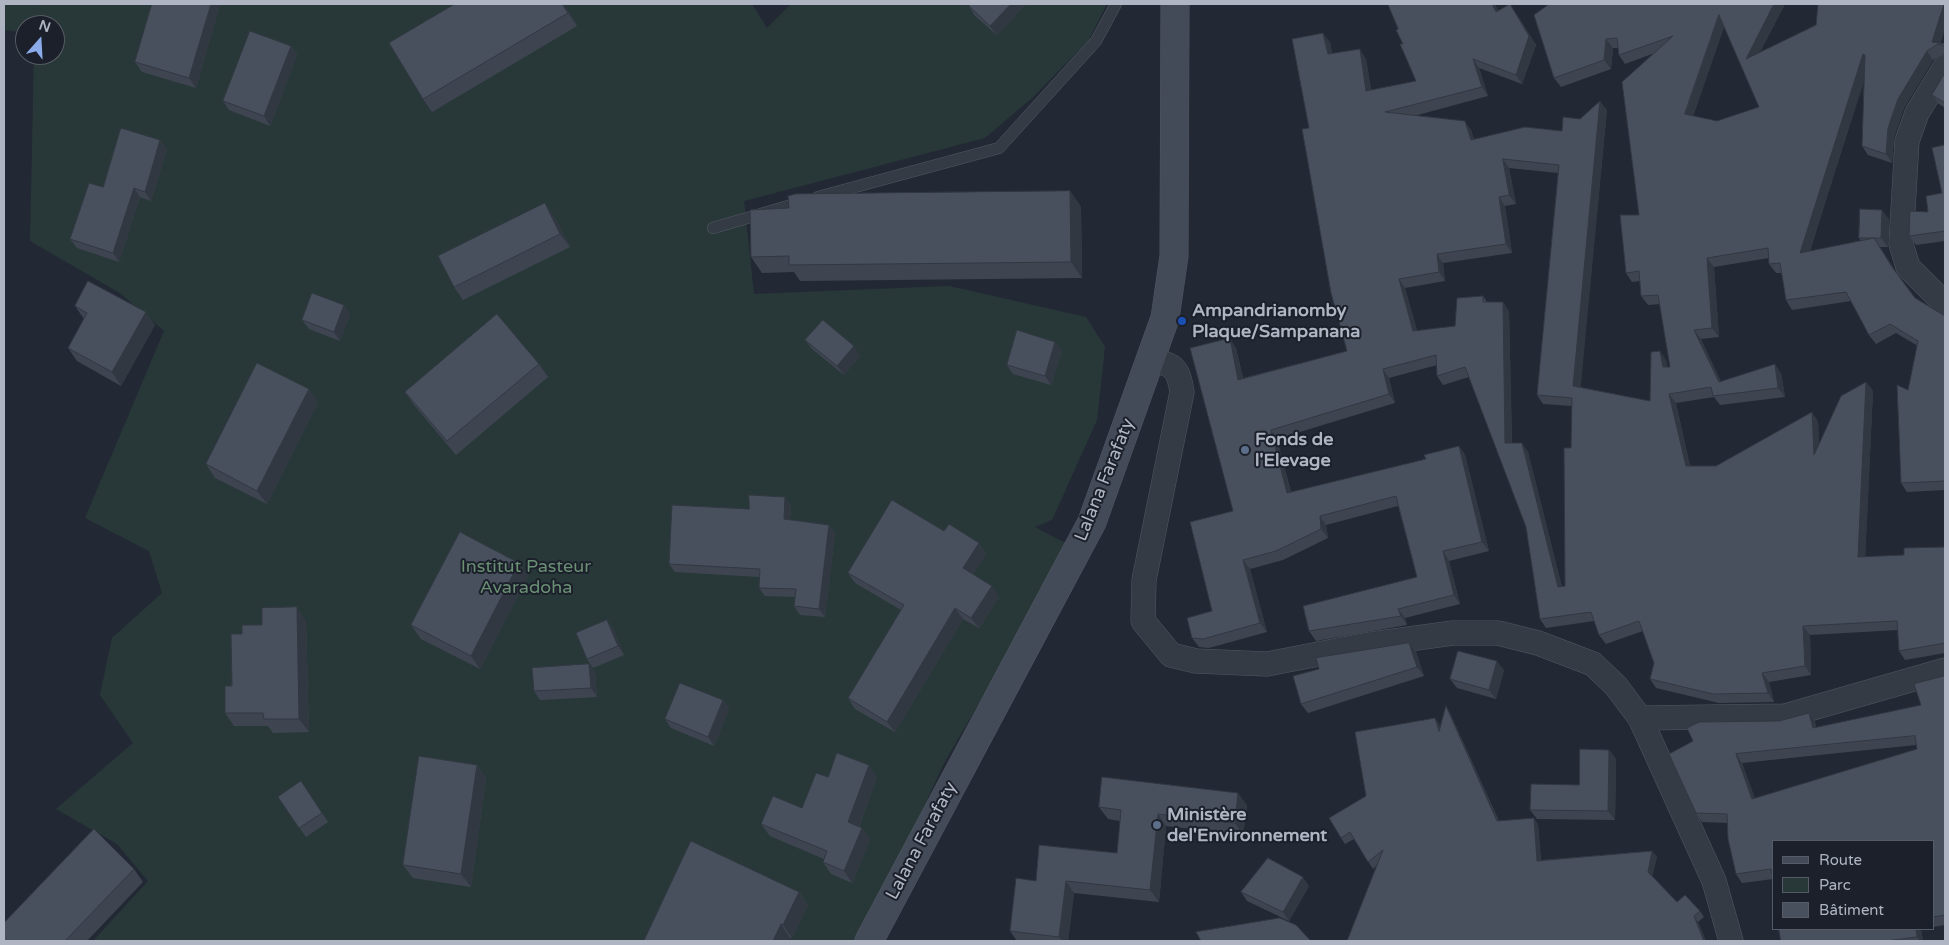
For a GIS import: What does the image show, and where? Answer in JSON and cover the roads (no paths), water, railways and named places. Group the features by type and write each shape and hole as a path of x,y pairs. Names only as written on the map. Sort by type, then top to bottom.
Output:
{"main road":[{"name":"Lalana Farafaty","path":"869,941 1092,522 1165,318 1174,256 1175,4"}],"street":[{"path":"1945,67 1917,113 1907,141 1901,244 1908,267 1945,304"},
{"path":"1151,360 1174,367 1179,376 1182,392 1144,580 1143,622 1171,655 1196,661 1267,664 1453,633 1498,633 1538,642 1594,664 1616,686 1640,718 1714,881 1731,941"},
{"path":"1640,718 1785,716 1945,670"}],"lane":[{"path":"713,228 999,148 1096,41 1116,4"}],"place":[{"name":"Ampandrianomby Plaque/Sampanana","path":"1182,321"},
{"name":"Fonds de l'Elevage","path":"1245,450"},
{"name":"Ministère del'Environnement","path":"1157,825"}],"park label":[{"name":"Institut Pasteur Avaradoha","path":"526,577"}]}
